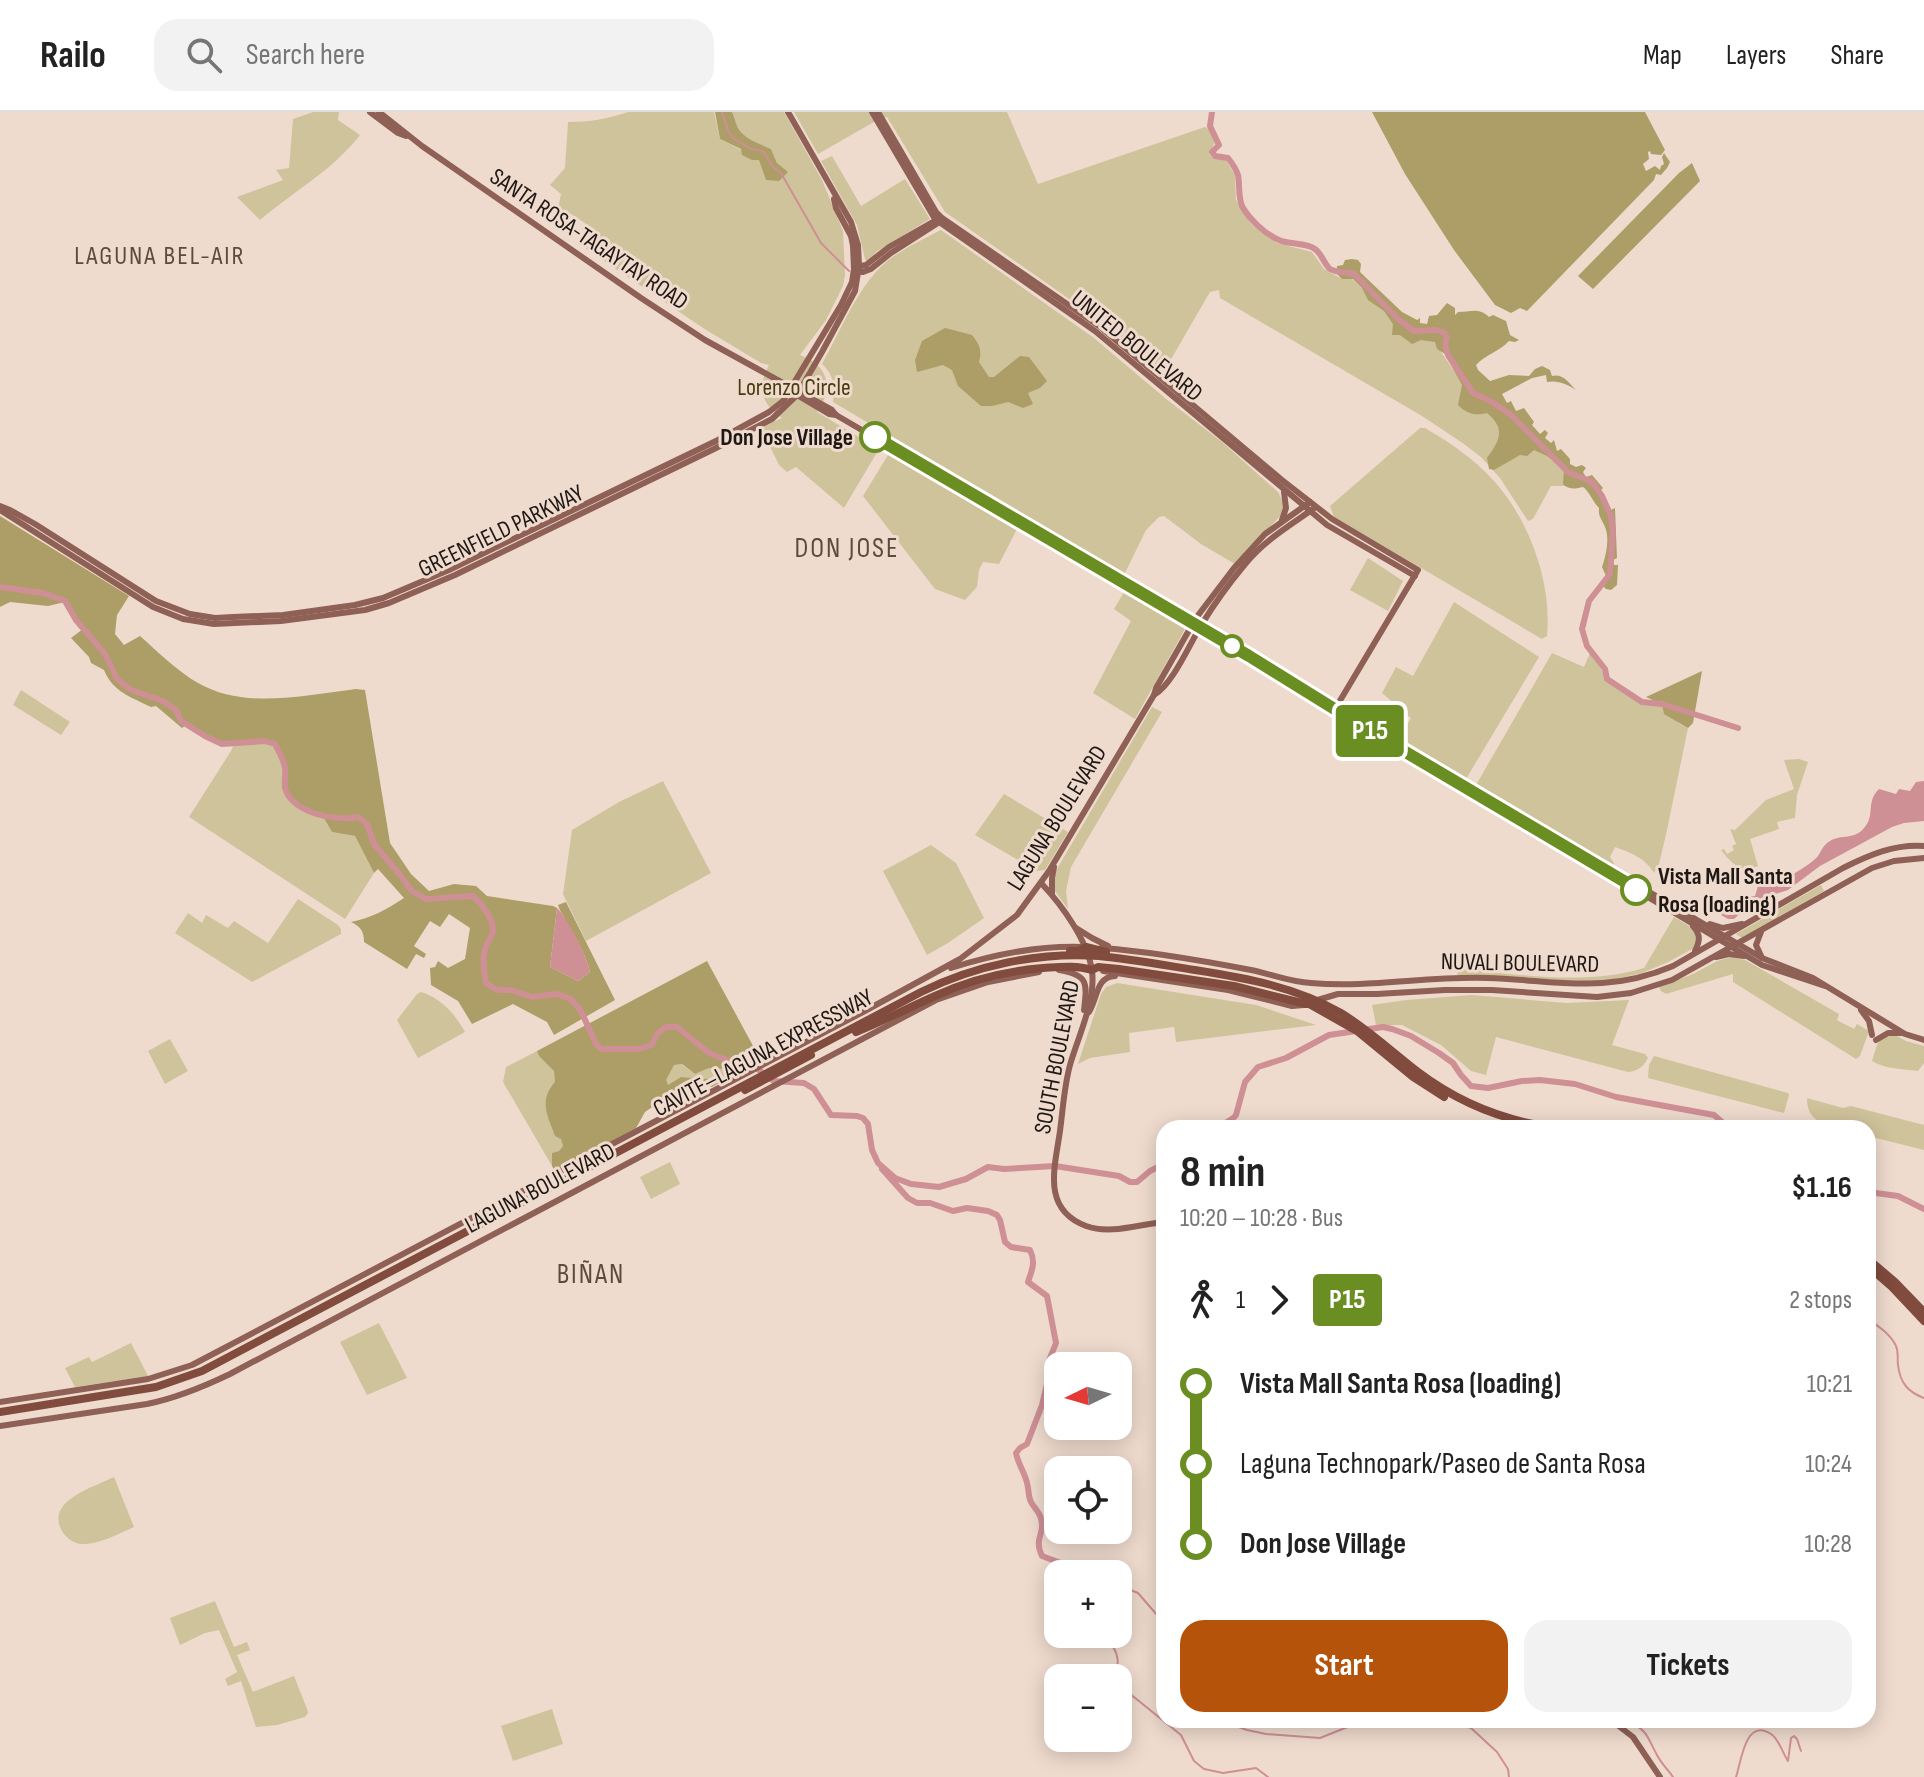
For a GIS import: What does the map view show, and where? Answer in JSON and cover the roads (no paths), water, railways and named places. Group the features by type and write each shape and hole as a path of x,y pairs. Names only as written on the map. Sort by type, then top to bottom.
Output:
{"highway":[{"path":"855,1029 884,1006 927,983 1004,958 1035,953 1079,951 1083,955 1099,951 1235,972 1288,985 1328,1006"},
{"name":"CAVITE–LAGUNA EXPRESSWAY","path":"0,1414 138,1390 183,1379 211,1367 855,1029 972,976 1026,964 1083,955 1283,993 1315,1006 1372,1038 1457,1098 1517,1120"},
{"name":"CAVITE–LAGUNA EXPRESSWAY","path":"1102,959 1258,981 1297,993 1356,1022 1413,1077 1439,1094 1500,1120"},
{"path":"855,1029 893,1017 943,992 993,976 1049,968 1119,969 1234,986 1315,1006"},
{"path":"1876,1267 1914,1306 1924,1321"},
{"path":"1876,1272 1898,1289"},
{"path":"1914,1306 1924,1312"}],"main road":[{"name":"SANTA ROSA-TAGAYTAY ROAD","path":"370,112 398,133 410,137"},
{"name":"SANTA ROSA-TAGAYTAY ROAD","path":"379,112 410,137 705,340 832,410 1193,623 1684,918 1734,945 1813,978 1905,1034 1924,1040"},
{"name":"GREENFIELD PARKWAY","path":"0,508 153,607 183,619 214,624 281,621 365,610 389,603 455,575 714,449 772,419 794,391 857,283 856,235 851,222 788,112"},
{"name":"UNITED BOULEVARD","path":"872,112 939,220 1095,331 1283,489 1310,506"},
{"name":"UNITED BOULEVARD","path":"878,112 939,220 1099,326 1310,506 1327,525 1416,573 1335,709"},
{"path":"857,269 889,247 939,220"},
{"path":"1281,522 1286,508 1283,489"},
{"name":"LAGUNA BOULEVARD","path":"761,1079 763,1065 937,973 965,956 1020,911 1056,859 1154,695 1193,623 1253,550 1281,522 1310,506"},
{"name":"LAGUNA BOULEVARD","path":"1154,695 1169,679 1253,550 1310,506"},
{"name":"NUVALI BOULEVARD","path":"1083,955 1115,949 1330,985 1477,978 1612,984 1648,976 1673,966 1868,856 1902,846 1924,846"},
{"name":"NUVALI BOULEVARD","path":"1092,970 1146,977 1298,1006 1332,995 1482,989 1603,997 1631,993 1678,976 1872,868 1894,861 1924,858"},
{"path":"1052,894 1056,859"},
{"name":"SOUTH BOULEVARD","path":"1041,883 1078,933 1083,955 1092,970 1091,995 1069,1070 1055,1155 1053,1184 1059,1203 1070,1216 1085,1226 1108,1230 1156,1223"},
{"name":"SANTA ROSA-TAGAYTAY ROAD","path":"1627,883 1639,886 1722,938"},
{"path":"1661,899 1720,928 1751,922"},
{"path":"1697,917 1705,925"},
{"path":"1684,918 1700,936 1693,954"},
{"path":"1073,925 1115,949"},
{"path":"1762,958 1756,943 1763,929"},
{"path":"1072,947 1078,933"},
{"name":"SANTA ROSA-TAGAYTAY ROAD","path":"1734,945 1747,957 1774,970 1825,986"},
{"name":"LAGUNA BOULEVARD","path":"937,973 1010,952 1072,947 1083,955"},
{"path":"1712,957 1729,954 1747,957"},
{"path":"1673,966 1672,973 1678,976"},
{"path":"1059,970 1078,975 1084,981 1083,1022"},
{"name":"LAGUNA BOULEVARD","path":"0,1402 148,1379 180,1370 410,1260 761,1079 802,1071 948,995 1008,977 1059,970 1092,970"},
{"path":"1083,1022 1104,979 1111,976 1146,977"},
{"path":"1856,1005 1868,1019 1874,1038 1888,1033 1905,1034"},
{"name":"LAGUNA BOULEVARD","path":"0,1426 158,1401 207,1385 761,1079"},
{"path":"1621,1728 1633,1737 1660,1777"}],"waterway":[{"path":"722,112 733,138 751,149 763,151 781,173 821,243 849,271"},
{"path":"1212,112 1210,126 1219,145 1212,152 1215,156 1228,158 1234,166 1242,206 1258,226 1279,240 1315,249 1330,269 1354,274 1414,331 1436,330 1445,333 1448,355 1473,393 1511,415 1568,472 1592,482 1602,496 1611,516 1613,531 1610,574 1589,601 1582,629 1587,646 1605,669 1607,679 1642,702 1662,704 1738,728"},
{"path":"0,587 43,593 65,601 76,620 105,654 117,679 131,690 163,701 176,710 181,721 205,736 222,744 265,741 275,744 284,765 285,788 289,797 316,814 338,818 358,817 367,824 374,844 412,891 426,899 473,896 493,926 484,957 486,983 497,990 511,990 532,997 557,994 571,999 581,1011 601,1049 639,1049 652,1045 657,1034 666,1027 677,1027 709,1053 732,1062 748,1062 774,1081 804,1083 814,1089 831,1115 863,1118 868,1124 872,1150 878,1163 895,1178 911,1184 939,1187 966,1179 988,1167 1055,1166 1119,1176 1137,1182 1156,1168"},
{"path":"1230,1120 1236,1115 1245,1082 1258,1067 1286,1058 1329,1035 1383,1027 1411,1036 1439,1053 1453,1063 1471,1086 1488,1088 1540,1080 1575,1084 1616,1097 1714,1115 1720,1120"},
{"path":"882,1169 908,1198 917,1203 930,1203 953,1211 967,1208 988,1211 997,1215 1005,1242 1011,1247 1030,1250 1032,1254 1028,1282 1047,1296 1056,1343 1050,1358 1042,1405 1027,1444 1016,1453 1030,1500 1042,1524 1039,1544 1042,1556 1053,1560"},
{"path":"1876,1193 1898,1196 1924,1209"},
{"path":"1876,1326 1894,1342 1903,1382 1909,1390 1924,1398"},
{"path":"1132,1591 1138,1593 1156,1614"},
{"path":"1114,1648 1118,1664"},
{"path":"1132,1695 1156,1715"},
{"path":"1172,1728 1181,1735 1194,1761 1204,1769 1223,1773 1256,1768 1268,1777"},
{"path":"1241,1728 1266,1734 1320,1738 1345,1728"},
{"path":"1471,1728 1497,1752 1508,1769 1509,1777"},
{"path":"1639,1728 1673,1777"},
{"path":"1736,1777 1742,1753 1755,1732 1762,1730 1774,1736 1788,1761 1791,1738 1794,1736 1801,1751"}],"place":[{"name":"Don Jose Village","path":"875,437"},
{"name":"Vista Mall Santa Rosa (loading)","path":"1636,890"}],"district":[{"name":"LAGUNA BEL-AIR","path":"160,256"},
{"name":"DON JOSE","path":"847,548"},
{"name":"BIÑAN","path":"591,1274"}],"park label":[{"name":"Lorenzo Circle","path":"794,387"}]}
